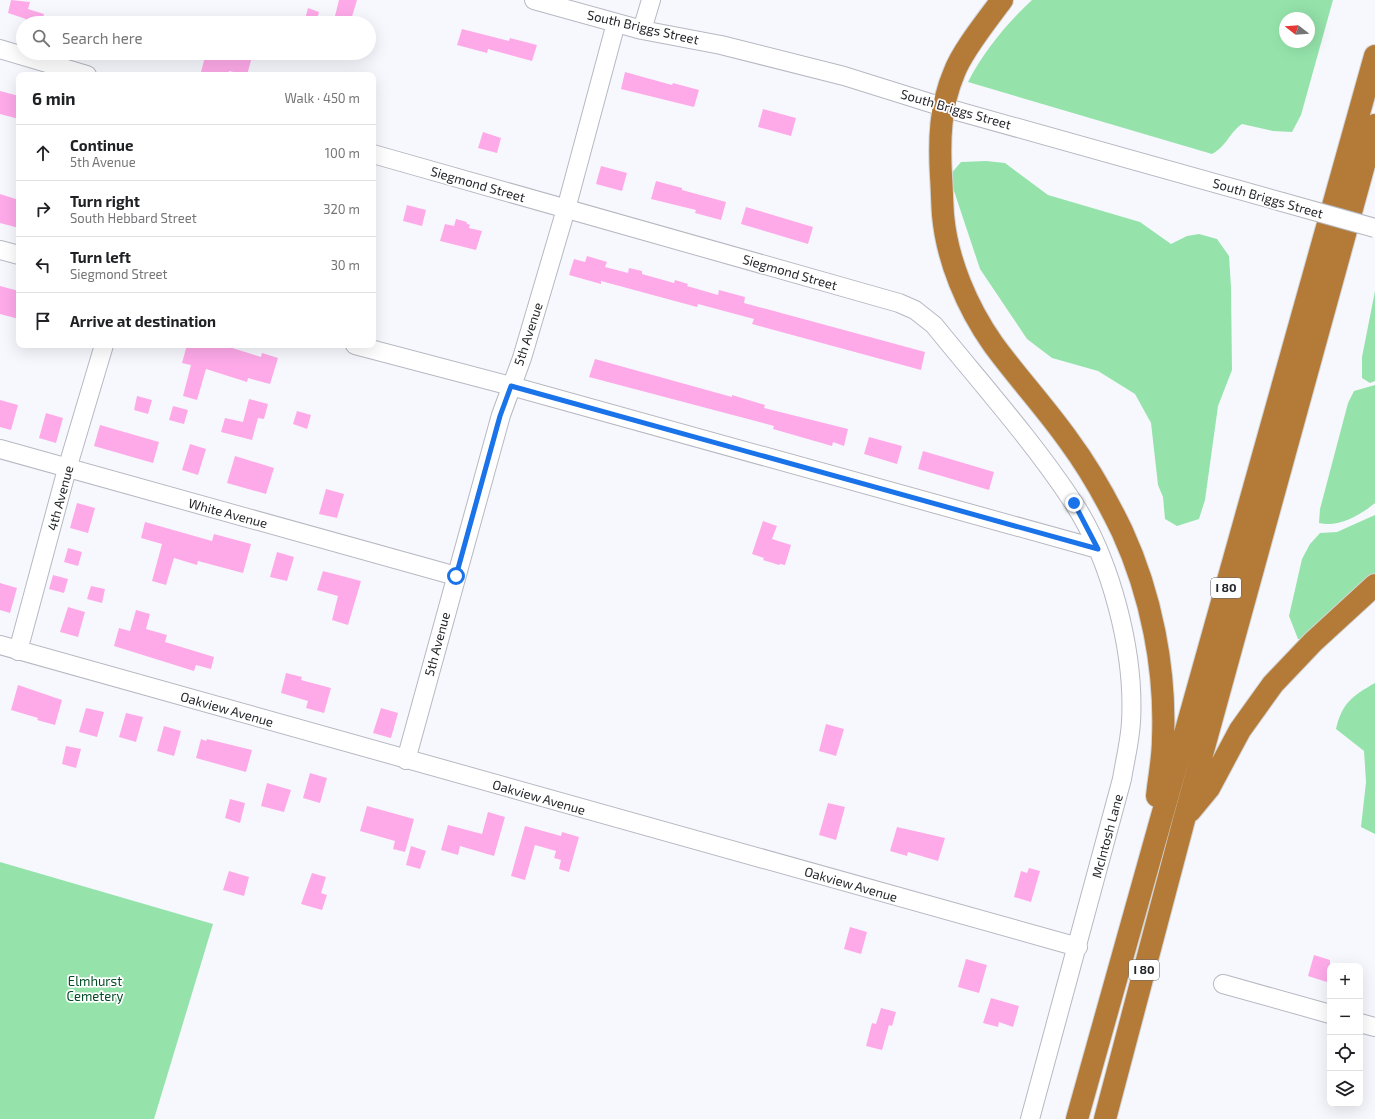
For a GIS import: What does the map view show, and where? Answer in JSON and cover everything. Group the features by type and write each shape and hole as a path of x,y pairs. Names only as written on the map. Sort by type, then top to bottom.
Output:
{"highway":[{"path":"1002,0 980,29 954,71 943,107 940,149 943,216 952,260 966,296 993,343 1069,441 1098,486 1122,531 1141,580 1156,643 1163,726 1160,774 1146,876"},
{"name":"I 80","path":"1077,1119 1375,56"},
{"name":"I 80","path":"1105,1119 1184,820 1375,125"},
{"path":"1184,820 1209,788 1240,730 1273,684 1313,642 1375,585"}],"street":[{"name":"South Briggs Street","path":"534,0 642,30 721,45 858,80 943,107 1375,228"},
{"path":"642,30 651,0"},
{"name":"5th Avenue","path":"406,760 500,416 522,358 566,209 616,23"},
{"path":"0,49 16,54"},
{"path":"37,60 77,72"},
{"name":"Siegmond Street","path":"376,155 899,303 915,310 934,325 1046,464 1074,503 1098,549"},
{"path":"0,250 16,254"},
{"name":"4th Avenue","path":"18,651 67,469 103,348"},
{"path":"366,348 511,386 1098,549"},
{"name":"White Avenue","path":"0,450 456,576"},
{"name":"McIntosh Lane","path":"1030,1119 1078,947 1122,779 1131,722 1129,665 1118,607 1098,549"},
{"name":"Oakview Avenue","path":"0,646 1078,947"},
{"path":"1223,984 1327,1013"},
{"path":"1363,1024 1375,1027"}],"green space":[{"path":"1032,0 1333,0 1301,115 1292,132 1273,131 1242,124 1217,151 1212,154 968,82 988,49 1005,28"},
{"path":"986,161 1005,163 1048,195 1140,222 1171,244 1187,236 1199,234 1217,239 1229,256 1232,370 1218,406 1205,500 1199,519 1177,526 1165,519 1163,497 1158,485 1151,423 1135,394 1098,371 1052,358 1027,339 980,269 949,176 961,162"},
{"path":"1375,291 1375,381 1370,383 1362,378 1362,357"},
{"path":"1375,385 1375,503 1356,516 1341,522 1334,524 1319,523 1320,509 1348,403 1354,391"},
{"path":"1375,515 1375,595 1306,639 1298,639 1289,616 1302,559 1310,544 1320,533 1337,532"},
{"path":"1375,683 1375,834 1361,827 1366,782 1364,751 1336,729 1341,713 1349,701 1354,696"},
{"name":"Elmhurst Cemetery","path":"0,862 213,924 154,1119 0,1119"}],"building":[{"path":"11,0 30,2 28,9 44,14 44,16 17,16 8,13"},
{"path":"339,0 357,0 352,16 335,16"},
{"path":"308,8 319,12 318,16 306,16"},
{"path":"462,29 509,41 510,38 537,45 532,61 488,49 487,53 457,45"},
{"path":"204,60 251,60 248,72 201,72"},
{"path":"625,72 672,85 673,83 699,90 694,107 621,89"},
{"path":"0,91 16,95 16,118 0,114"},
{"path":"763,109 796,118 791,136 758,127"},
{"path":"483,132 501,138 497,153 478,148"},
{"path":"601,166 627,173 622,191 596,184"},
{"path":"656,181 726,202 721,220 695,213 696,210 651,199"},
{"path":"0,194 16,199 16,227 0,223"},
{"path":"407,205 426,210 422,226 403,221"},
{"path":"746,207 813,227 808,244 741,224"},
{"path":"456,219 467,222 466,223 470,225 469,228 482,231 476,250 440,241 445,224 454,226"},
{"path":"587,256 607,262 605,267 628,273 629,268 642,271 642,274 674,283 675,280 688,284 687,286 718,295 719,290 745,297 744,303 925,352 921,370 752,324 754,319 698,304 697,307 601,281 601,284 569,275 574,259 585,262"},
{"path":"0,286 16,290 16,318 0,314"},
{"path":"186,348 232,348 261,357 262,353 278,358 270,384 248,378 247,382 206,369 197,400 183,396 191,365 182,363"},
{"path":"595,359 732,397 732,395 765,405 764,408 848,429 844,446 833,442 832,446 773,429 774,426 589,377"},
{"path":"137,396 152,400 148,414 134,410"},
{"path":"249,399 268,404 264,419 258,418 252,440 221,432 225,418 243,422"},
{"path":"0,400 18,405 11,430 0,427"},
{"path":"173,406 188,410 184,424 169,420"},
{"path":"297,411 311,415 307,429 293,424"},
{"path":"46,413 63,418 56,443 39,438"},
{"path":"100,425 159,442 153,463 94,446"},
{"path":"869,437 902,446 897,464 864,454"},
{"path":"190,444 206,449 198,475 182,470"},
{"path":"923,451 994,472 989,490 918,469"},
{"path":"235,456 274,468 266,494 227,483"},
{"path":"326,489 344,494 337,518 319,514"},
{"path":"77,503 95,508 88,533 70,528"},
{"path":"763,521 777,526 772,539 791,545 785,565 779,565 763,560 764,558 752,554"},
{"path":"145,522 212,541 214,534 251,544 243,573 198,561 197,565 174,558 166,585 152,581 162,544 141,538"},
{"path":"68,548 82,552 78,566 64,562"},
{"path":"277,552 294,557 287,581 270,577"},
{"path":"323,571 361,581 348,625 332,620 338,596 317,590"},
{"path":"53,575 68,579 64,593 49,589"},
{"path":"0,583 17,588 10,613 0,610"},
{"path":"91,586 105,589 102,603 87,599"},
{"path":"68,607 85,612 78,637 60,632"},
{"path":"136,610 150,614 146,629 167,635 165,642 214,657 211,669 196,665 194,671 114,646 119,628 130,631"},
{"path":"286,673 302,677 301,680 331,688 324,713 306,708 308,701 281,693"},
{"path":"18,685 62,700 55,725 11,710"},
{"path":"86,708 104,712 97,737 79,732"},
{"path":"381,708 398,713 391,738 373,733"},
{"path":"126,713 143,717 136,742 119,737"},
{"path":"826,724 844,729 836,756 819,751"},
{"path":"164,726 181,731 174,756 157,751"},
{"path":"201,739 206,741 207,739 252,750 246,772 196,758"},
{"path":"66,746 81,749 76,768 62,764"},
{"path":"310,773 327,778 320,803 303,798"},
{"path":"267,783 291,790 284,812 261,806"},
{"path":"230,799 245,803 240,823 225,818"},
{"path":"828,803 845,807 836,840 819,835"},
{"path":"367,806 414,819 405,852 393,849 395,841 360,831"},
{"path":"488,812 505,817 494,856 460,846 458,855 441,850 448,825 482,834"},
{"path":"525,826 561,836 562,832 579,837 569,872 559,869 561,860 554,858 556,851 535,845 525,880 511,876"},
{"path":"897,827 945,838 938,861 908,852 907,856 890,851"},
{"path":"411,846 426,851 420,869 406,865"},
{"path":"1029,868 1040,871 1031,902 1014,897 1021,871 1027,873"},
{"path":"229,871 249,877 244,896 223,890"},
{"path":"312,873 326,877 321,893 327,895 322,910 301,904"},
{"path":"850,927 867,932 861,954 844,949"},
{"path":"1314,955 1330,960 1330,963 1327,963 1327,982 1308,976"},
{"path":"966,959 987,965 979,993 958,987"},
{"path":"991,998 1019,1006 1013,1027 999,1022 998,1027 983,1023"},
{"path":"881,1008 896,1012 892,1026 889,1025 882,1050 866,1046 872,1023 876,1024"}],"route":[{"path":"456,576 500,416 511,386 1098,549 1074,503"}]}
